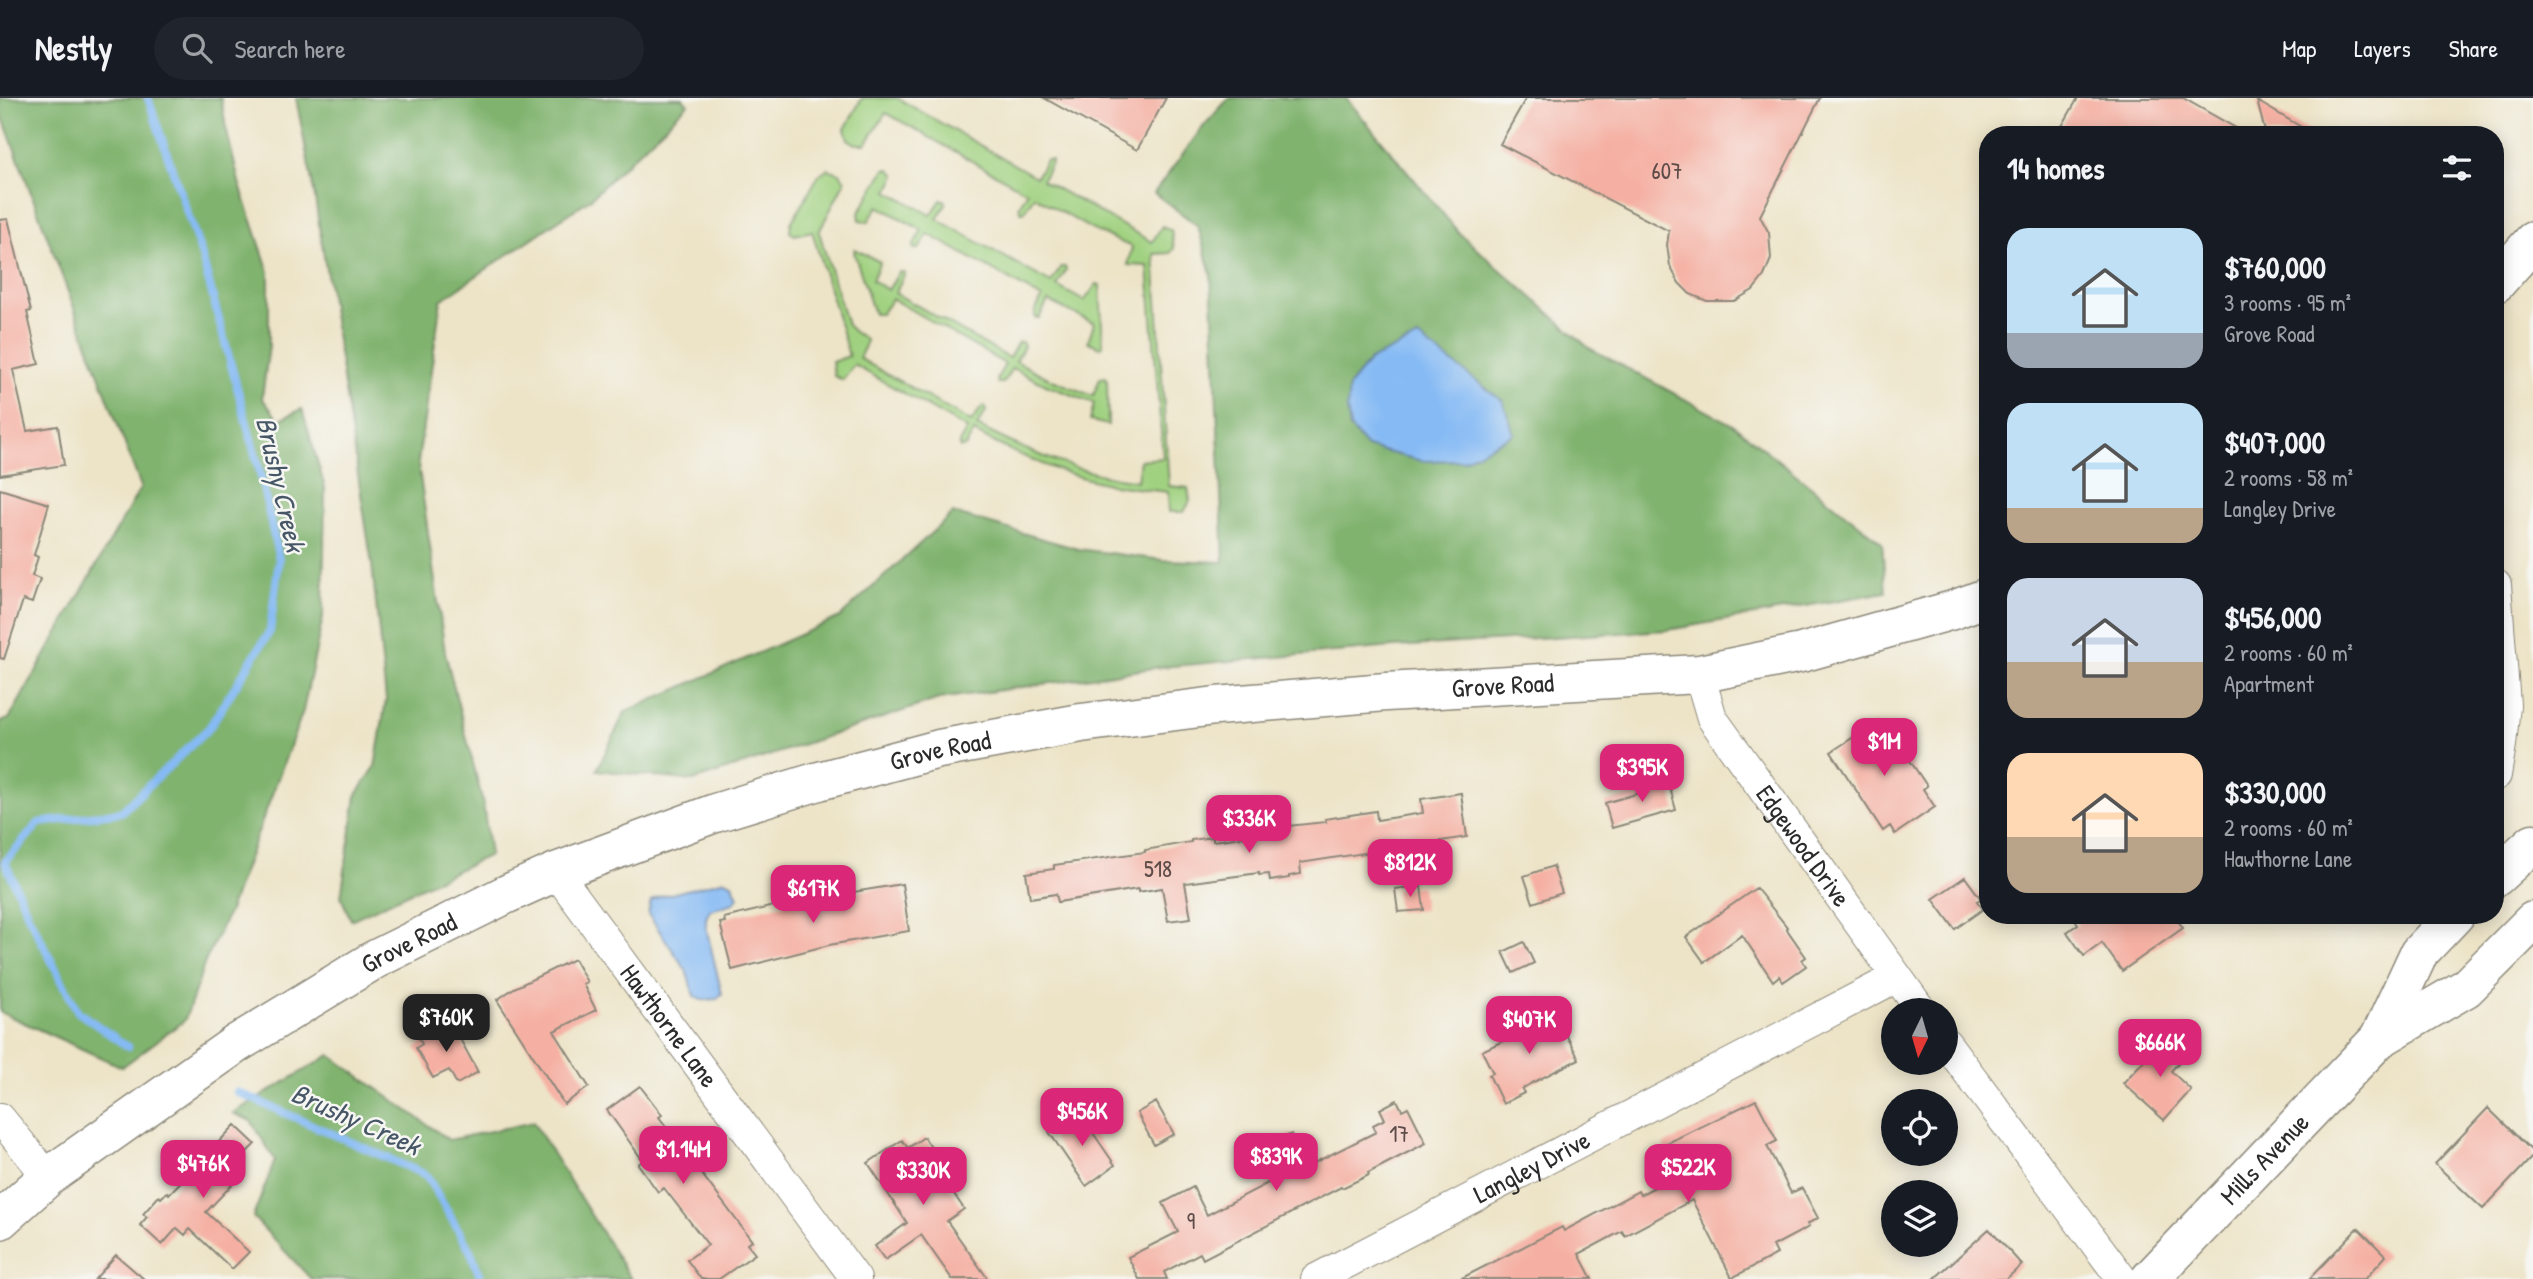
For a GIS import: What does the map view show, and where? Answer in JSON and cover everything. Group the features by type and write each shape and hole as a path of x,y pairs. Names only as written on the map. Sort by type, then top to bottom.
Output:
{"main road":[{"path":"2504,274 2533,241"},
{"name":"Grove Road","path":"0,1220 48,1177 236,1044 374,960 556,872 715,813 819,781 939,749 1081,723 1216,706 1386,692 1699,674 1801,653 1979,600"},
{"path":"2504,870 2533,843"},
{"name":"Mills Avenue","path":"2150,1279 2379,1040 2466,988 2533,921"},
{"name":"Mills Avenue","path":"2379,1040 2419,953 2446,924"}],"street":[{"name":"Edgewood Drive","path":"1699,674 1713,718 1912,998"},
{"path":"2504,692 2504,715"},
{"name":"Hawthorne Lane","path":"556,872 856,1279"},
{"name":"Langley Drive","path":"1316,1279 1897,977"},
{"path":"1958,1059 2122,1279"},
{"path":"0,1118 48,1177"}],"green space":[{"path":"0,98 221,98 239,182 269,272 269,346 262,398 279,420 302,409 325,488 323,617 303,711 185,1020 122,1067 0,1012 0,722 9,719 141,487 0,110"},
{"path":"296,98 683,98 688,104 590,199 441,300 418,462 445,652 483,803 490,855 351,920 341,897 356,796 375,767 386,700 372,565 314,192"},
{"path":"862,98 897,98 1036,177 1046,160 1051,160 1042,180 1152,242 1162,226 1171,230 1174,249 1170,253 1154,254 1169,486 1188,488 1190,501 1184,512 1169,512 1168,492 1112,485 1070,474 1021,455 974,432 965,447 960,448 959,443 967,429 854,365 843,380 834,376 832,362 849,356 812,231 795,235 790,232 791,223 819,175 828,169 840,173 845,181 819,232 847,325 866,339 859,358 971,422 985,406 986,411 977,426 1035,453 1075,467 1137,481 1140,460 1163,458 1148,266 1128,265 1132,247 1091,229 1034,196 1024,212 1021,212 1019,207 1027,192 886,113 866,144 856,144 848,139 845,129"},
{"path":"1229,98 1346,98 1459,233 1589,348 1735,426 1882,543 1886,592 1668,630 1394,647 1161,667 939,699 693,781 597,770 625,712 840,617 953,513 1078,549 1163,560 1224,562 1211,274 1198,226 1154,193 1203,127"},
{"path":"885,169 890,169 896,175 888,191 931,215 941,200 945,200 946,204 937,219 1051,283 1061,267 1065,267 1057,286 1084,301 1097,284 1100,285 1103,346 1088,342 1094,323 1048,301 1039,318 1035,318 1042,298 928,234 919,249 914,249 922,230 878,206 868,222 860,220 859,213"},
{"path":"855,249 880,262 872,280 888,290 899,272 904,272 895,293 1009,358 1018,342 1022,342 1024,346 1016,361 1050,379 1093,396 1100,378 1105,377 1108,425 1090,421 1094,403 1048,386 1012,368 1003,383 998,383 997,379 1005,364 892,299 881,314 874,314"},
{"path":"330,1055 449,1140 533,1122 631,1279 311,1279 253,1217 275,1160 251,1121 233,1113"}],"water":[{"path":"1418,337 1503,401 1514,434 1464,460 1422,461 1367,447 1350,428 1347,409 1349,386 1370,360"},
{"path":"725,880 732,883 738,897 734,903 710,910 706,918 722,994 717,999 701,1000 694,996 686,970 648,914 651,901 659,897"}],"building":[{"path":"1044,98 1166,98 1137,150"},
{"path":"1526,98 1820,98 1760,216 1769,233 1771,259 1764,276 1753,290 1734,301 1707,301 1690,294 1679,283 1670,266 1667,245 1669,231 1500,144"},
{"path":"2078,98 2183,98 2232,126 2062,126"},
{"path":"2257,101 2300,126 2264,126"},
{"path":"8,219 31,311 27,312 39,364 13,370 27,431 58,426 64,465 0,475 0,220"},
{"path":"0,489 49,504 34,555 38,557 32,576 40,579 32,603 23,600 4,659 0,658"},
{"path":"1875,723 1884,735 1890,731 1927,786 1923,789 1935,807 1895,834 1890,826 1883,831 1831,752"},
{"path":"1667,777 1676,810 1612,828 1605,803 1643,792 1641,785"},
{"path":"1461,793 1467,837 1300,863 1301,874 1289,878 1270,881 1269,874 1259,873 1185,883 1191,918 1168,921 1162,888 1138,892 1138,889 1058,902 1056,894 1030,898 1026,873 1054,869 1054,865 1145,852 1191,840 1213,837 1213,841 1250,836 1250,830 1326,822 1325,819 1376,811 1377,820 1423,813 1421,799"},
{"path":"1553,866 1562,893 1533,903 1524,876"},
{"path":"1965,877 1979,896 1979,912 1955,929 1933,899"},
{"path":"902,884 909,931 829,945 732,970 720,923 725,922 724,918 811,897 812,899"},
{"path":"1421,886 1424,910 1398,912 1395,889"},
{"path":"1756,888 1787,927 1806,957 1802,960 1806,966 1783,982 1779,976 1773,981 1742,935 1704,962 1686,937"},
{"path":"2078,924 2180,924 2183,928 2122,971 2102,943 2084,956 2067,932"},
{"path":"1524,942 1534,963 1513,973 1503,952"},
{"path":"574,959 587,982 583,984 596,1010 554,1031 589,1087 564,1104 497,1000 514,988"},
{"path":"1552,1008 1579,1059 1530,1084 1522,1089 1524,1093 1503,1104 1489,1075 1493,1073 1482,1051 1526,1030 1523,1024"},
{"path":"444,1023 448,1032 454,1028 478,1072 457,1084 449,1070 433,1078 416,1048 422,1044 418,1037"},
{"path":"2169,1034 2188,1052 2171,1071 2191,1090 2164,1120 2123,1083"},
{"path":"640,1086 662,1115 659,1117 752,1241 747,1244 755,1254 719,1279 701,1279 687,1260 708,1245 664,1188 658,1192 638,1164 643,1161 607,1110"},
{"path":"1397,1100 1402,1110 1408,1107 1426,1143 1203,1259 1200,1253 1164,1272 1167,1279 1139,1279 1128,1257 1178,1232 1163,1203 1193,1187 1207,1215 1270,1182 1258,1158 1276,1149 1273,1143 1291,1134 1308,1166 1376,1132 1373,1125 1385,1119 1380,1109"},
{"path":"1756,1100 1777,1141 1767,1146 1791,1193 1802,1188 1818,1218 1807,1224 1809,1227 1773,1246 1777,1254 1732,1278 1692,1200 1625,1236 1622,1231 1579,1254 1592,1279 1460,1279 1562,1227 1564,1231 1638,1191 1640,1195 1678,1174 1663,1145"},
{"path":"1156,1102 1174,1134 1154,1145 1137,1113"},
{"path":"2488,1108 2533,1152 2533,1156 2483,1209 2435,1164"},
{"path":"1078,1111 1115,1165 1086,1186 1049,1132"},
{"path":"235,1125 255,1144 236,1163 245,1171 206,1212 249,1252 232,1269 190,1229 185,1235 177,1228 162,1245 140,1225 147,1217 143,1214 159,1196 161,1198 167,1192 169,1194"},
{"path":"924,1137 939,1159 933,1163 964,1209 947,1221 988,1279 952,1279 921,1235 885,1260 875,1246 907,1223 868,1163 902,1140 908,1148"},
{"path":"2358,1228 2386,1256 2365,1279 2309,1279"},
{"path":"1989,1229 2022,1265 2006,1279 1934,1279"},
{"path":"116,1255 144,1279 95,1279"}],"waterway":[{"name":"Brushy Creek","path":"128,1047 78,1012 29,917 5,862 39,823 121,812 209,728 270,631 279,559 259,469 201,253 148,98"},
{"name":"Brushy Creek","path":"237,1092 426,1175 470,1250 481,1279"}]}
